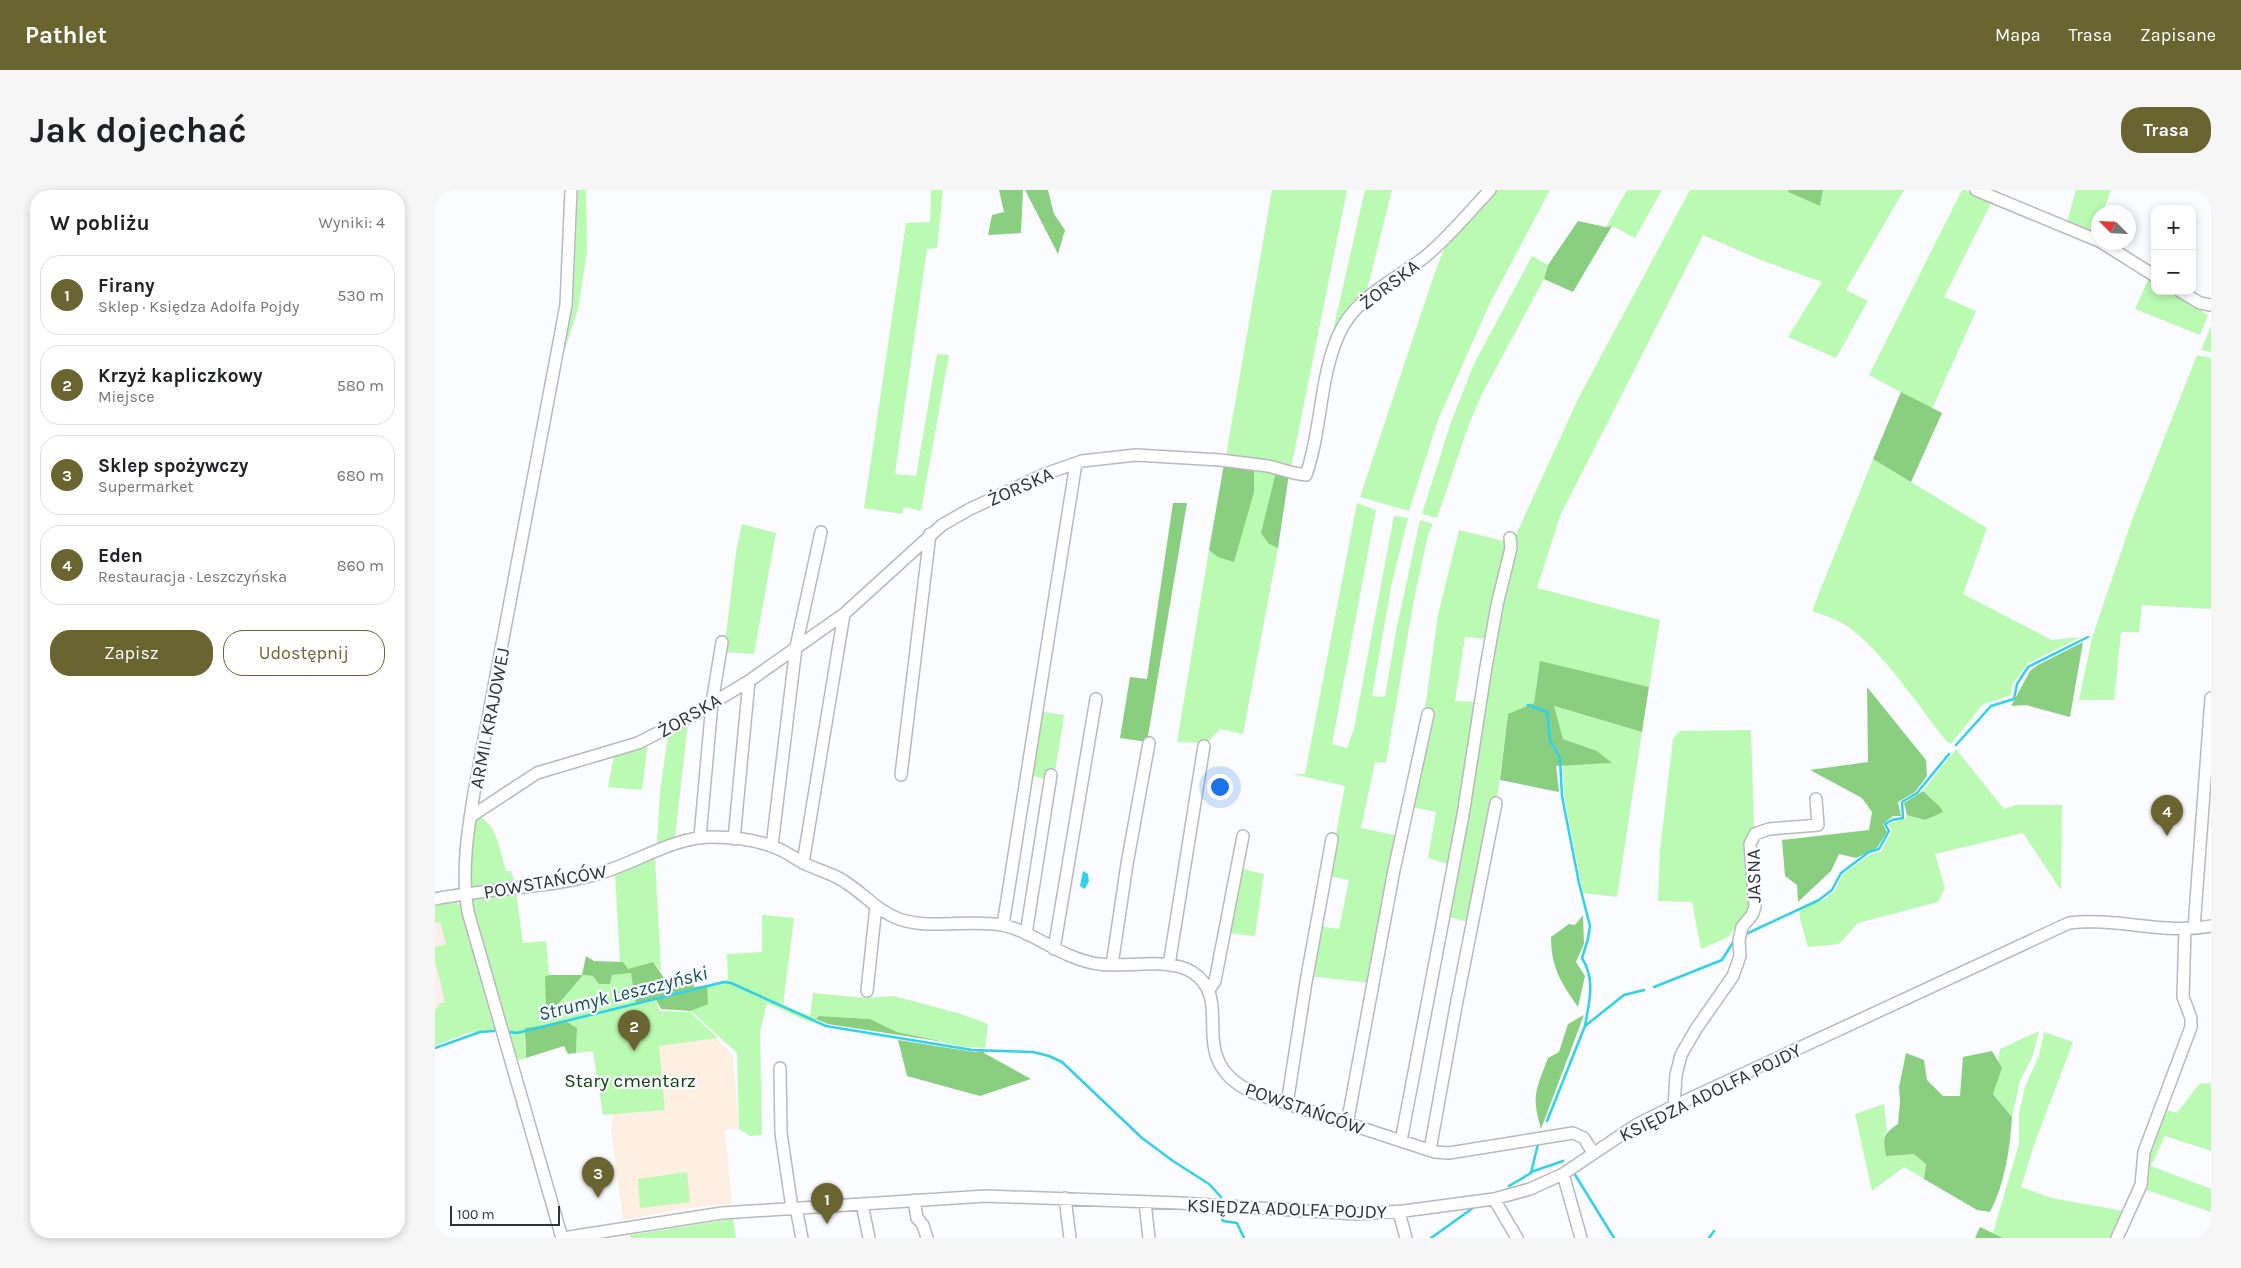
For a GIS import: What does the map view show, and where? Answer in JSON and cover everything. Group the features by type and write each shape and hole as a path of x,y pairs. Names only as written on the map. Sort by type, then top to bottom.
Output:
{"street":[{"name":"ARMII KRAJOWEJ","path":"562,1238 479,951 465,894 464,859 470,817 566,305 571,190"},
{"name":"ŻORSKA","path":"470,817 537,773 638,743 663,732 711,704 749,681 844,614 930,534 970,509 1045,474 1076,463 1121,455 1188,457 1268,466 1293,473 1306,474 1312,458 1317,422 1332,356 1346,320 1374,291 1407,270 1446,238 1490,190"},
{"path":"1976,190 2091,238"},
{"path":"2113,250 2151,274"},
{"path":"2187,295 2211,306"},
{"path":"1003,926 1076,463"},
{"path":"772,846 796,647 821,532"},
{"path":"901,775 930,534"},
{"path":"1401,1141 1463,815 1491,641 1511,548 1510,538"},
{"path":"803,863 844,614"},
{"path":"700,838 711,704 721,642"},
{"path":"734,839 749,681"},
{"path":"2117,1238 2141,1185 2144,1152 2191,1027 2191,1018 2183,997 2211,698"},
{"path":"1054,949 1096,700"},
{"path":"1347,1124 1394,870 1428,714"},
{"path":"1112,965 1149,743"},
{"path":"1169,965 1204,746"},
{"path":"1025,934 1051,775"},
{"name":"JASNA","path":"1674,1106 1676,1075 1681,1055 1696,1029 1733,976 1740,956 1739,940 1742,927 1755,907 1750,844 1755,834 1769,829 1818,825 1816,799"},
{"path":"1430,1150 1496,803"},
{"path":"1209,990 1215,981 1243,836"},
{"name":"POWSTAŃCÓW","path":"435,899 591,876 700,838 734,839 772,846 803,863 842,879 893,917 909,921 985,923 1003,926 1025,934 1080,960 1112,965 1169,965 1181,967 1194,973 1209,990 1212,1000 1213,1047 1223,1069 1234,1082 1246,1090 1430,1150 1449,1153 1573,1133 1584,1138 1593,1153"},
{"path":"1287,1104 1306,982 1332,839"},
{"path":"867,991 876,906"},
{"name":"KSIĘDZA ADOLFA POJDY","path":"562,1238 708,1215 995,1196 1356,1214 1399,1212 1493,1199 1521,1192 1563,1174 1636,1125 1674,1106 2069,923 2102,922 2190,928"},
{"path":"2190,928 2211,926"},
{"path":"780,1068 781,1133 802,1238"},
{"path":"1563,1174 1581,1238"},
{"path":"1065,1198 1070,1238"},
{"path":"1493,1199 1517,1238"},
{"path":"914,1200 917,1218 923,1225 927,1238"},
{"path":"1145,1202 1149,1238"},
{"path":"862,1204 869,1238"},
{"path":"1399,1212 1407,1238"}],"shaded area":[{"path":"435,903 447,946 435,949"},
{"path":"435,950 448,1002 439,1004 435,1011"},
{"path":"716,1038 733,1055 739,1129 725,1130 732,1204 702,1206 623,1220 611,1129 613,1114 665,1110 659,1046"}],"green space":[{"path":"578,190 586,190 587,252 578,309 559,368 574,280"},
{"path":"931,190 943,190 937,248 927,249 895,474 916,476 937,354 949,355 921,511 904,507 902,514 864,508 906,223 930,222"},
{"path":"999,190 1023,190 1021,233 988,235 992,215 1004,212"},
{"path":"1025,190 1048,190 1054,214 1065,230 1058,254"},
{"path":"1272,190 1347,190 1291,468 1226,456"},
{"path":"1365,190 1392,190 1367,290 1332,335"},
{"path":"1495,190 1550,190 1489,305 1438,420 1409,511 1360,497 1434,275 1447,242"},
{"path":"1627,190 1662,190 1635,238 1612,226 1606,227"},
{"path":"1690,190 1789,190 1788,192 1820,206 1823,190 1904,190 1846,290 1868,301 1836,358 1788,337 1822,282 1761,260 1703,235 1560,516 1537,588 1660,620 1649,687 1540,662 1534,703 1508,714 1497,799 1493,798 1468,922 1446,916 1515,537 1578,399"},
{"path":"1789,190 1823,190 1820,206 1788,192"},
{"path":"1962,190 1966,190 1991,203 1944,297 1976,311 1932,409 1869,375"},
{"path":"2076,190 2111,190 2106,205 2091,205 2091,236 2067,222"},
{"path":"1578,221 1606,227 1612,226 1573,292 1544,279 1548,265"},
{"path":"1532,256 1548,265 1544,279 1482,394 1469,424 1437,518 1422,514 1451,422 1474,364"},
{"path":"2149,278 2151,279 2151,295 2176,295 2208,315 2200,335 2135,309"},
{"path":"2211,326 2211,352 2201,350"},
{"path":"2197,355 2211,358 2211,609 2142,605 2139,632 2121,632 2114,700 2079,700 2092,638 2132,520"},
{"path":"1901,392 1942,413 1911,482 1873,459"},
{"path":"1873,459 1987,528 1963,594 2052,640 2081,637 2027,664 2012,685 2011,695 1982,705 1951,744 1947,742 1874,649 1847,626 1830,617 1812,611"},
{"path":"1224,464 1254,467 1254,492 1234,562 1218,557 1209,550"},
{"path":"1254,467 1276,472 1269,544 1278,548 1243,734 1220,729 1207,743 1177,742 1209,550 1218,557"},
{"path":"1276,472 1289,474 1278,548 1269,544 1261,533"},
{"path":"1173,503 1187,503 1147,742 1120,738 1130,677 1147,679"},
{"path":"1357,503 1376,510 1332,744 1347,748 1354,729 1394,516 1408,518 1391,587 1372,696 1385,697 1396,631 1420,520 1433,524 1428,535 1414,599 1386,763 1375,762 1361,828 1399,836 1370,983 1309,976 1318,926 1339,929 1349,880 1328,876 1345,786 1293,774 1305,774"},
{"path":"742,524 776,533 754,654 724,652 736,552"},
{"path":"1459,530 1507,542 1488,639 1465,637 1455,701 1478,702 1451,865 1428,858 1436,812 1411,807 1432,713 1425,709 1438,615"},
{"path":"2083,642 2070,717 2026,705 2011,706 2030,671"},
{"path":"1540,661 1649,687 1642,732 1554,706 1563,739 1597,751 1612,763 1556,766 1559,792 1500,780 1508,714 1534,703"},
{"path":"1867,687 1926,760 1927,776 1915,792 1898,802 1901,816 1893,816 1883,824 1887,832 1877,848 1856,858 1839,854 1831,871 1798,902 1797,885 1785,876 1782,840 1869,830 1872,812 1862,798 1810,770 1868,762"},
{"path":"1553,706 1642,732 1617,897 1583,893 1564,796 1563,765 1611,763 1597,751 1563,739"},
{"path":"1037,711 1064,715 1055,772 1047,779 1028,775"},
{"path":"688,723 675,838 657,845 660,792 668,735"},
{"path":"1751,730 1754,827 1747,840 1753,905 1728,937 1701,949 1692,902 1658,901 1660,851 1673,739 1680,731"},
{"path":"648,743 642,790 608,787 614,756"},
{"path":"1956,749 2004,809 2016,805 2062,805 2061,890 2023,833 1935,854 1945,888 1938,902 1858,923 1839,944 1808,947 1799,909 1823,900 1835,891 1843,874 1871,854 1881,852 1892,830 1888,824 1906,818 1907,815 1925,820 1929,818 1932,799 1923,791"},
{"path":"1923,791 1943,812 1925,820 1907,815 1904,803"},
{"path":"478,817 490,825 494,832 506,871 511,871 515,882 475,887 469,883 473,821"},
{"path":"655,857 661,972 653,962 628,969 623,962 620,962 615,874"},
{"path":"1238,868 1264,874 1255,936 1226,933"},
{"name":"Stary cmentarz","path":"516,892 523,943 546,941 549,975 545,978 553,1010 582,975 593,976 610,984 612,975 631,973 656,998 659,1011 690,1012 718,1038 659,1046 665,1110 603,1115 593,1051 576,1053 577,1028 524,1039 526,1058 518,1060 507,1032 471,903 473,898"},
{"path":"454,901 461,905 496,1030 467,1033 435,1046 435,1011 439,1004 445,1002 435,961 435,947 446,944 440,922 435,923 435,903"},
{"path":"762,915 794,918 783,1005 810,1016 813,993 864,998 894,996 961,1014 988,1024 985,1048 964,1047 897,1032 870,1019 820,1016 811,1023 767,1003 760,1032 762,1135 750,1136 739,1129 737,1053 691,1011 708,1003 705,985 728,980 727,954 762,952"},
{"path":"1583,915 1584,944 1576,962 1585,976 1578,1007 1558,974 1551,948 1551,937 1569,924 1575,925"},
{"path":"586,956 594,961 623,962 628,969 653,962 666,981 674,986 693,982 694,987 707,985 708,1004 691,1011 661,1009 655,998 636,1004 631,973 612,975 610,984 599,984 593,976 583,975 553,1010 546,1007 545,977 549,975 582,975"},
{"path":"1584,1015 1541,1129 1536,1108 1536,1093 1540,1078 1548,1058 1559,1052 1568,1024"},
{"path":"819,1016 870,1019 897,1032 944,1042 828,1024 816,1019"},
{"path":"567,1022 577,1028 576,1053 568,1054 564,1046 526,1058 525,1028"},
{"path":"2039,1031 2033,1055 2020,1081 2012,1117 1993,1093 2002,1068 1998,1062 2000,1049"},
{"path":"2044,1032 2073,1042 2035,1142 2021,1187 2051,1198 2124,1211 2114,1231 2114,1238 2003,1238 1993,1233 2019,1144 2019,1114 2025,1087 2039,1056"},
{"path":"898,1040 974,1052 984,1051 984,1053 1031,1079 980,1096 907,1076"},
{"path":"1992,1051 2002,1068 1993,1094 2012,1117 2006,1166 1990,1212 1977,1210 1924,1179 1926,1164 1914,1154 1886,1156 1884,1140 1886,1134 1898,1124 1899,1087 1906,1053 1924,1060 1927,1080 1943,1096 1960,1096 1963,1057"},
{"path":"2211,1083 2211,1151 2165,1136 2151,1166 2211,1189 2211,1212 2147,1190 2143,1192 2146,1158 2164,1109 2177,1113 2199,1084"},
{"path":"1884,1104 1887,1131 1883,1139 1914,1154 1926,1164 1924,1179 1904,1167 1872,1191 1855,1114"},
{"path":"687,1172 690,1202 640,1208 638,1179"},
{"path":"733,1219 736,1238 630,1238 630,1235"},
{"path":"1980,1227 2003,1238 1975,1238"}],"water":[{"path":"1083,871 1088,874 1089,881 1085,889 1080,886"}],"waterway":[{"path":"1956,745 1991,706 2014,699 2017,684 2028,667 2088,637"},
{"path":"1528,705 1547,712 1550,740 1560,758 1562,796 1579,883 1590,926 1582,958 1590,983 1585,1026"},
{"path":"1746,934 1819,900 1832,890 1841,873 1869,852 1879,849 1889,831 1885,824 1892,820 1903,818 1902,802 1917,793 1949,754"},
{"path":"1654,987 1722,960 1735,939"},
{"name":"Strumyk Leszczyński","path":"510,1032 517,1033 724,982 731,983 826,1026 972,1050 1033,1052 1062,1062 1142,1138 1209,1184 1221,1197"},
{"path":"1547,1121 1585,1026 1624,995 1644,990"},
{"name":"Strumyk Leszczyński","path":"435,1048 480,1032 494,1031"},
{"path":"1509,1186 1531,1173 1538,1144"},
{"path":"1531,1172 1563,1161"},
{"path":"1574,1173 1614,1238"},
{"path":"1431,1238 1473,1208"},
{"path":"1220,1213 1223,1221 1237,1223 1244,1238"},
{"path":"1709,1238 1714,1231"}],"place":[{"name":"Eden","path":"2167,836"},
{"name":"Krzyż kapliczkowy","path":"634,1051"},
{"name":"Sklep spożywczy","path":"598,1198"},
{"name":"Firany","path":"827,1224"}]}
